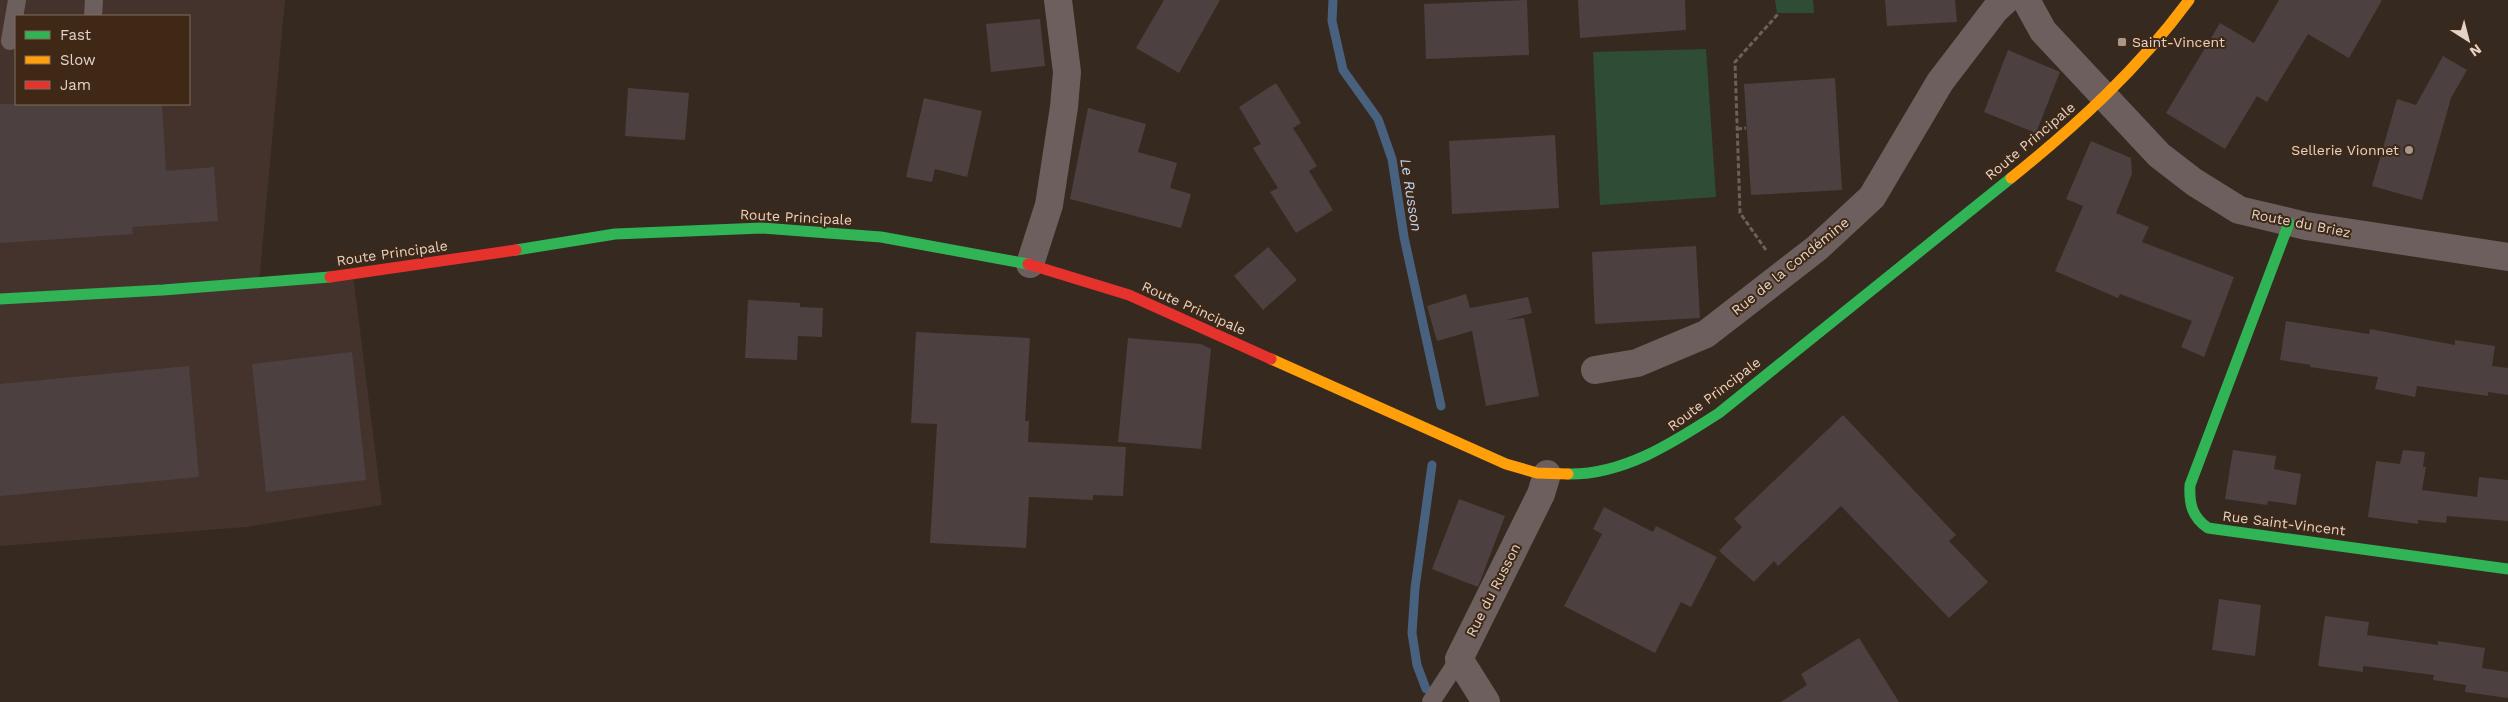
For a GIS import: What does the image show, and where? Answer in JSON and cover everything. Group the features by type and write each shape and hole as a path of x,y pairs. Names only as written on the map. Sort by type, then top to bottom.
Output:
{"main road":[{"name":"Route Principale","path":"0,299 163,290 353,275 614,234 762,228 881,237 1030,264 1129,295 1511,465 1547,474 1582,473 1615,467 1644,458 1674,443 1719,412 2056,142 2106,96 2139,61 2189,0"},
{"name":"Rue Saint-Vincent","path":"2289,223 2190,485 2188,504 2196,520 2208,528 2508,569"}],"street":[{"path":"1030,264 1049,205 1064,107 1066,72 1058,0"},
{"name":"Rue de la Condémine","path":"1595,370 1637,363 1706,334 1816,248 1872,197 1940,82 1995,10 2006,0"},
{"path":"2026,0 2043,31 2106,96"},
{"name":"Route du Briez","path":"2106,96 2159,155 2194,182 2239,210 2289,223 2508,258"},
{"name":"Rue du Russon","path":"1459,659 1541,494 1547,474"},
{"path":"1459,659 1486,702"}],"lane":[{"path":"9,41 17,0"},
{"path":"93,15 94,0"},
{"path":"1431,702 1459,659"}],"path":[{"path":"1778,13 1735,62 1740,213 1784,274"},
{"path":"1737,129 1746,128"}],"shaded area":[{"path":"0,0 285,0 259,282 353,275 382,505 246,527 0,546"}],"green space":[{"path":"1775,0 1813,0 1814,13 1777,13"},
{"path":"1706,49 1716,197 1600,205 1593,52"}],"building":[{"path":"1164,0 1220,0 1179,73 1136,48"},
{"path":"1527,0 1529,55 1426,59 1424,4"},
{"path":"1578,0 1685,0 1686,30 1580,38"},
{"path":"1885,0 1955,0 1957,22 1887,26"},
{"path":"2279,0 2382,0 2349,58 2308,34 2267,102 2257,96 2225,149 2166,113 2220,23 2254,43"},
{"path":"1040,19 1045,66 991,72 986,24"},
{"path":"2008,50 2060,72 2036,133 1984,112"},
{"name":"Sellerie Vionnet","path":"2443,56 2467,70 2451,98 2422,200 2372,186 2397,99 2416,105"},
{"path":"1835,78 1842,190 1751,195 1744,84"},
{"path":"1276,83 1301,123 1293,128 1317,166 1309,171 1333,210 1296,233 1270,192 1278,188 1253,148 1261,144 1239,107"},
{"path":"628,88 689,93 685,140 625,136"},
{"path":"924,98 982,111 967,177 935,169 932,182 906,177"},
{"path":"0,104 162,105 166,171 214,167 218,221 132,227 133,234 0,243"},
{"path":"1088,108 1146,124 1138,152 1177,163 1170,188 1191,194 1181,228 1070,199"},
{"path":"1555,135 1559,208 1452,214 1449,141"},
{"path":"2091,141 2131,158 2132,174 2116,213 2149,227 2142,242 2234,277 2204,357 2181,347 2192,321 2120,294 2118,298 2055,271 2083,206 2066,199"},
{"path":"1696,246 1700,318 1595,324 1592,252"},
{"path":"1268,247 1297,280 1263,310 1234,276"},
{"path":"1466,294 1470,308 1528,297 1532,313 1506,320 1524,318 1539,396 1486,406 1472,331 1437,341 1427,306"},
{"path":"748,300 800,303 800,307 823,308 822,337 798,336 797,360 745,358"},
{"path":"2286,321 2369,334 2370,329 2455,345 2455,340 2495,346 2492,366 2508,368 2508,395 2488,392 2488,396 2417,386 2415,397 2375,389 2378,377 2310,367 2311,365 2280,360"},
{"path":"916,332 1030,338 1025,421 1029,421 1028,442 1126,447 1123,496 1093,495 1093,500 1029,497 1026,548 930,543 937,424 911,423"},
{"path":"1128,338 1201,344 1211,349 1201,449 1118,442"},
{"path":"352,352 366,480 266,492 252,364"},
{"path":"189,366 199,477 0,496 0,384"},
{"path":"1843,415 1956,535 1949,541 1988,582 1949,618 1841,506 1778,566 1774,561 1754,582 1719,551 1742,527 1734,519"},
{"path":"2233,450 2276,456 2274,469 2301,474 2296,505 2268,501 2267,505 2225,499"},
{"path":"2403,450 2425,452 2423,467 2426,467 2422,490 2477,497 2479,477 2508,480 2508,521 2447,516 2446,523 2418,520 2418,524 2368,517 2376,461 2400,464"},
{"path":"1459,499 1505,516 1478,587 1432,569"},
{"path":"1604,507 1653,532 1656,526 1717,557 1691,607 1681,602 1655,653 1564,606 1602,534 1593,529"},
{"path":"2219,599 2261,605 2255,656 2212,650"},
{"path":"2325,616 2369,622 2367,635 2438,645 2438,641 2485,648 2482,668 2508,672 2508,698 2465,692 2466,685 2433,680 2434,675 2363,666 2363,672 2318,666"},
{"path":"1859,638 1899,702 1781,702 1807,685 1801,674"}],"waterway":[{"name":"Le Russon","path":"1333,0 1332,21 1343,70 1378,119 1392,159 1404,237 1441,406"},
{"name":"Le Russon","path":"1426,689 1417,665 1412,633 1415,588 1432,465"}],"traffic: fast":[{"path":"1568,474 1589,473 1629,463 1648,455 1719,413 2011,178"},
{"path":"2289,223 2190,485 2190,498 2195,515 2208,528 2508,569"},
{"path":"516,250 615,234 762,228 881,237 1028,264"},
{"path":"0,299 163,290 330,277"}],"traffic: slow":[{"path":"2011,178 2106,95 2170,25 2189,0"},
{"path":"1271,359 1506,464 1537,473 1568,474"}],"traffic: jam":[{"path":"330,277 516,250"},
{"path":"1028,264 1129,295 1271,359"}],"place":[{"name":"Saint-Vincent","path":"2122,42"},
{"name":"Sellerie Vionnet","path":"2409,150"}]}
